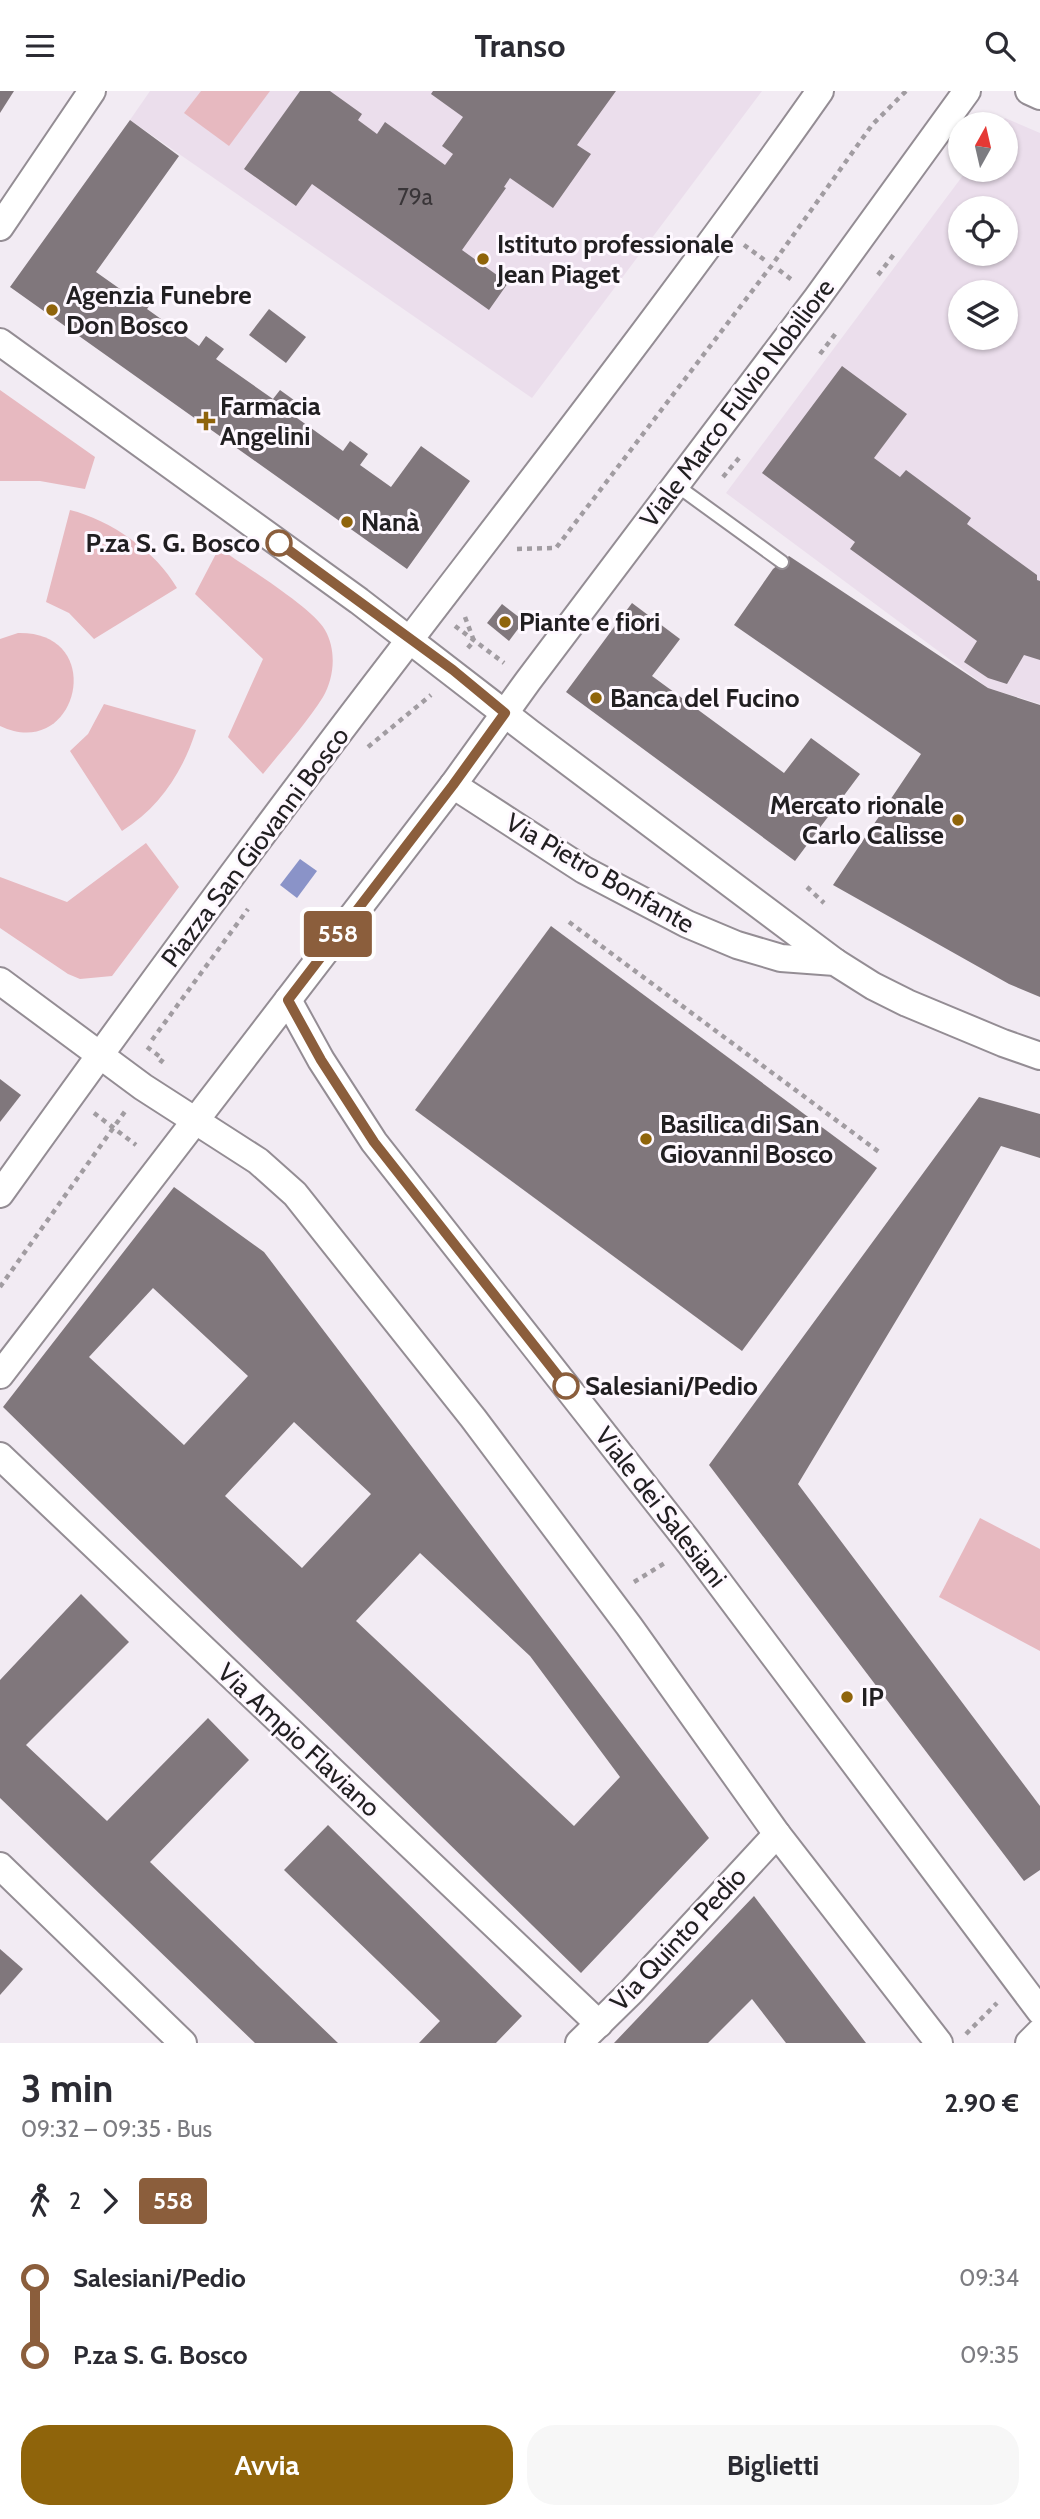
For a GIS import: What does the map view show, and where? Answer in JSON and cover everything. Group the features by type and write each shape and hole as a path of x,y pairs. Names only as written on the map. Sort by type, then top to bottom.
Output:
{"street":[{"path":"0,227 92,91"},
{"path":"410,639 723,229 820,91"},
{"name":"Viale Marco Fulvio Nobiliore","path":"505,713 817,297 967,91"},
{"path":"1028,91 1040,96"},
{"path":"0,342 453,670 505,713 453,785 0,1375"},
{"name":"Piazza San Giovanni Bosco","path":"100,1055 410,639"},
{"name":"Via Pietro Bonfante","path":"505,713 835,962 907,1003 1040,1056"},
{"name":"Via Pietro Bonfante","path":"453,785 584,870 687,925 737,945 781,958 835,962"},
{"path":"0,981 100,1055 271,1171 306,1207 481,1428 629,1626 776,1834 950,2041"},
{"name":"Viale dei Salesiani","path":"288,1000 321,1060 374,1142 691,1545 1040,2011"},
{"path":"0,1193 100,1055"},
{"name":"Via Ampio Flaviano","path":"0,1456 598,2024"},
{"name":"Via Quinto Pedio","path":"579,2043 776,1834"},
{"path":"0,1866 183,2043"},
{"path":"1030,2043 1040,2032"}],"lane":[{"path":"676,485 782,562"}],"path":[{"path":"510,550 556,548 772,265 872,125 905,91"},
{"path":"739,241 766,261"},
{"path":"878,275 895,253"},
{"path":"820,354 836,333"},
{"path":"723,477 739,458"},
{"path":"464,614 474,641"},
{"path":"444,619 505,663"},
{"path":"362,756 370,745 439,688 474,641"},
{"path":"807,887 824,903"},
{"path":"155,1070 163,1059 146,1048 251,905"},
{"path":"569,922 879,1152"},
{"path":"94,1113 136,1145"},
{"path":"0,1287 120,1119"},
{"path":"627,1587 673,1557"},
{"path":"950,2041 1005,1995"}],"shaded area":[{"name":"Istituto professionale Jean Piaget","path":"150,91 762,91 532,398 130,120"},
{"path":"201,91 270,91 229,146 184,113"},
{"path":"1018,124 1040,133 1040,704 988,688 726,493 958,182 1018,182"},
{"path":"0,390 95,457 85,489 40,481 0,481"},
{"path":"70,510 101,521 131,539 157,562 177,588 94,639 69,613 46,602"},
{"path":"219,548 307,610 325,630 333,655 332,673 323,697 263,774 228,737 263,659 195,594"},
{"path":"18,633 47,638 65,652 73,671 72,693 64,712 49,727 27,733 0,726 0,639"},
{"path":"104,704 196,730 184,760 168,788 147,811 122,831 70,751 88,734"},
{"path":"146,843 179,887 112,976 80,979 68,974 0,928 0,877 67,902"},
{"path":"980,1518 1040,1549 1040,1651 939,1597"}],"water":[{"path":"300,859 317,871 297,898 280,885"}],"building":[{"path":"0,91 14,91 0,113"},
{"path":"300,91 330,91 362,114 358,120 377,134 385,122 445,165 453,154 442,146 463,117 431,94 433,91 616,91 577,145 591,154 553,208 510,178 504,187 506,188 462,250 508,283 489,310 312,184 296,206 244,169"},
{"path":"130,120 179,156 96,272 130,296 137,286 155,298 147,309 199,346 206,336 224,349 216,359 273,399 280,390 298,403 290,413 343,451 350,441 368,454 360,465 391,487 421,446 470,481 407,569 10,287"},
{"path":"269,309 306,337 286,363 249,335"},
{"path":"842,366 907,414 874,458 900,477 906,470 971,518 967,524 1037,575 1037,580 1040,581 1040,660 1024,655 1007,684 988,678 964,662 977,641 850,549 855,542 762,473"},
{"name":"Mercato rionale Carlo Calisse","path":"789,556 988,688 1040,705 1040,997 1009,984 833,885 921,754 734,625 773,569"},
{"path":"632,603 680,639 652,676 784,773 811,738 860,774 795,861 566,692"},
{"name":"Piante e fiori","path":"502,604 524,621 509,641 487,623"},
{"name":"Basilica di San Giovanni Bosco","path":"551,926 877,1168 742,1351 415,1110"},
{"path":"0,1079 21,1095 0,1122"},
{"path":"979,1097 1040,1114 1040,1158 1001,1146 798,1484 1040,1806 1040,1870 1024,1881 709,1465"},
{"path":"174,1187 264,1252 709,1838 581,1973 3,1407","holes":["153,1288 248,1376 184,1445 89,1357","294,1422 371,1494 302,1568 225,1496","420,1553 530,1656 620,1777 574,1826 356,1621"]},
{"path":"81,1594 129,1642 26,1745 107,1821 208,1718 249,1760 150,1862 338,2043 255,2043 0,1798 0,1680"},
{"path":"328,1825 522,2016 496,2043 419,2043 440,2021 284,1870"},
{"path":"754,1896 866,2043 786,2043 752,1999 708,2043 614,2043"},
{"path":"0,1949 23,1969 0,1995"}],"bus line":[{"name":"558","path":"279,543 453,670 505,713 288,1000 321,1060 374,1142 566,1386"}],"place":[{"name":"Istituto professionale Jean Piaget","path":"483,259"},
{"name":"Agenzia Funebre Don Bosco","path":"52,310"},
{"name":"Farmacia Angelini","path":"206,421"},
{"name":"Nanà","path":"347,522"},
{"name":"P.za S. G. Bosco","path":"279,543"},
{"name":"Piante e fiori","path":"505,622"},
{"name":"Banca del Fucino","path":"596,698"},
{"name":"Mercato rionale Carlo Calisse","path":"958,820"},
{"name":"Basilica di San Giovanni Bosco","path":"646,1139"},
{"name":"Salesiani/Pedio","path":"566,1386"},
{"name":"IP","path":"847,1697"}]}
